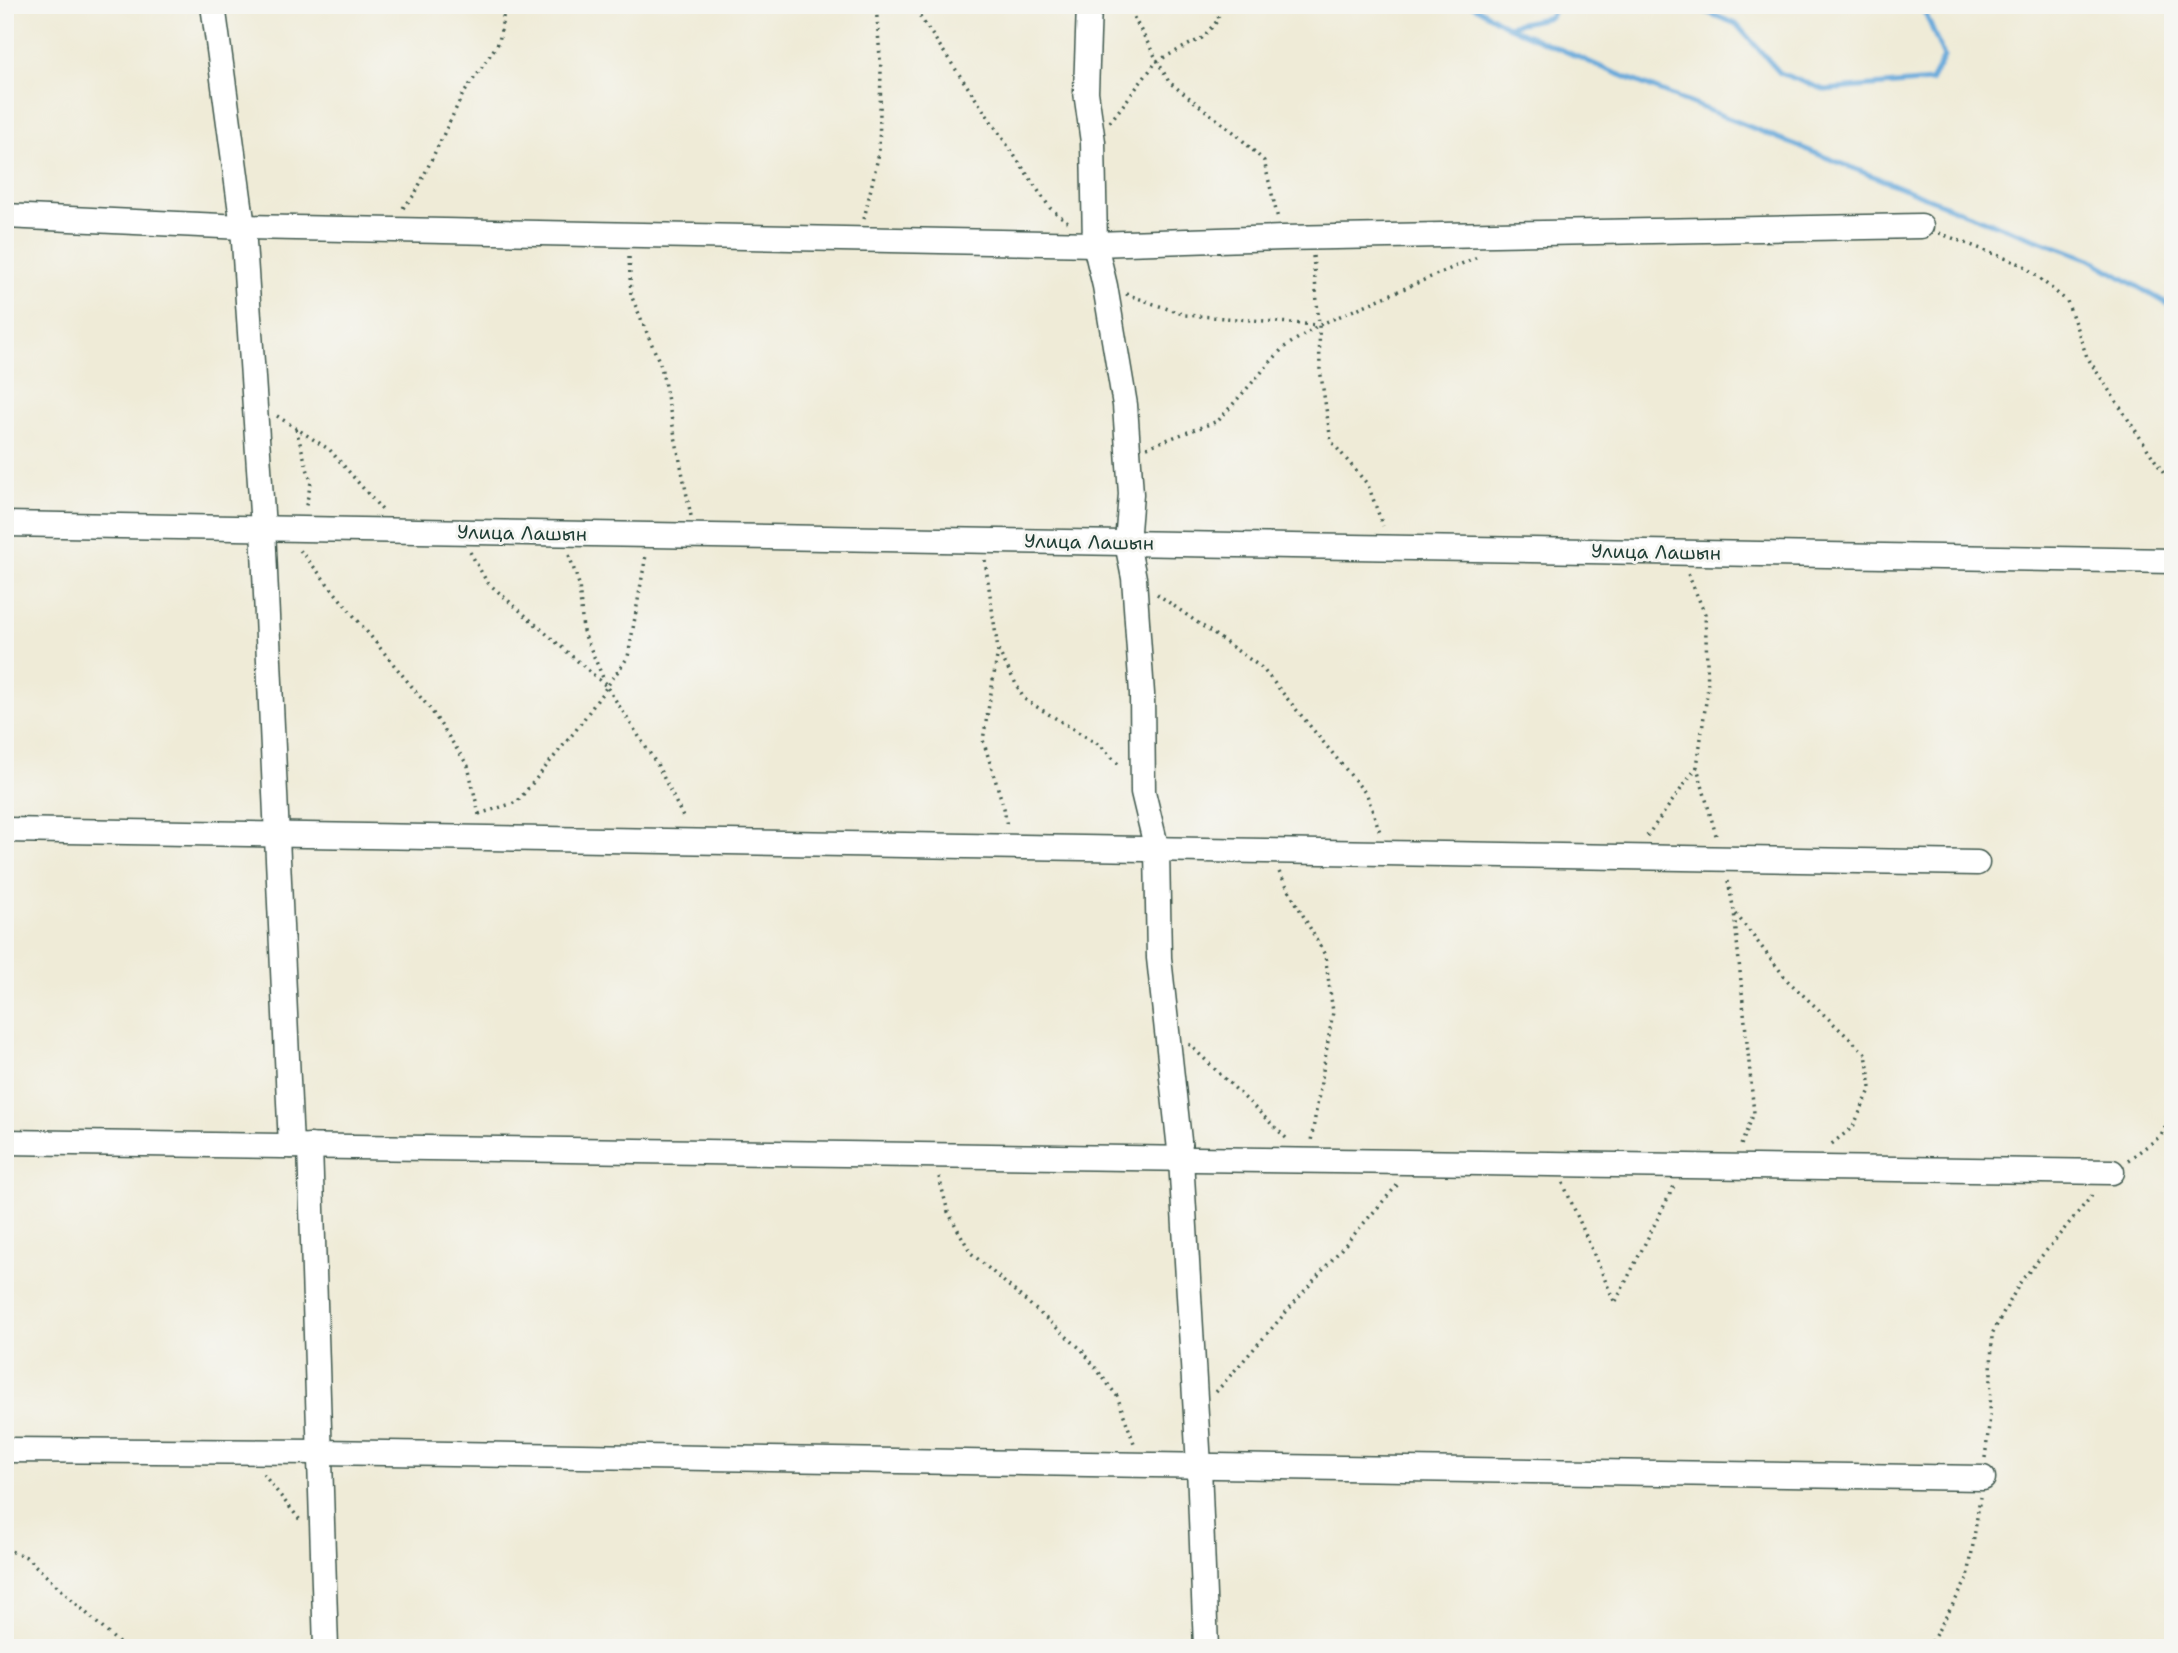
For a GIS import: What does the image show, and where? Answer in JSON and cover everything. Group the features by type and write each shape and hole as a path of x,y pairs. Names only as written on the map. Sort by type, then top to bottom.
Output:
{"street":[{"path":"213,5 243,226 255,402 273,528 277,834 320,1452 326,1648"},
{"path":"1089,5 1086,92 1093,142 1095,244 1105,286 1125,405 1130,494 1127,543 1134,578 1142,694 1143,792 1157,849 1159,958 1181,1159 1199,1466 1206,1648"},
{"path":"5,216 243,226 1095,244 1311,237 1921,226"},
{"name":"Улица Лашын","path":"5,524 2164,561"},
{"path":"5,830 277,834 482,826 695,841 1977,863"},
{"path":"5,1142 2112,1172"},
{"path":"5,1450 320,1452 1983,1478"}],"path":[{"path":"387,229 415,194 462,96 499,42 505,5"},
{"path":"860,238 879,153 880,70 876,5"},
{"path":"912,5 1050,208 1095,244"},
{"path":"1127,5 1169,82 1236,134 1264,162 1283,238"},
{"path":"1093,142 1130,99 1157,61 1202,38 1219,19 1215,5"},
{"path":"1921,226 2023,265 2067,301 2087,357 2172,487 2170,531 2164,561"},
{"path":"627,233 631,295 661,366 694,536"},
{"path":"1311,237 1320,369 1331,441 1368,485 1391,547"},
{"path":"1128,454 1218,421 1283,348 1319,325 1483,255"},
{"path":"1105,286 1185,315 1319,325"},
{"path":"255,402 331,450 399,531"},
{"path":"296,429 311,482 305,512 273,528 431,710 468,766 482,826 517,802 576,730 628,657 650,535"},
{"path":"459,532 487,582 607,687"},
{"path":"560,533 579,584 583,631 607,687 658,766 695,841"},
{"path":"982,541 998,650 983,740 1004,808 1010,847"},
{"path":"1134,578 1262,668 1367,794 1387,853"},
{"path":"998,650 1024,699 1101,746 1143,792"},
{"path":"1632,858 1697,767"},
{"path":"1267,851 1325,955 1333,1012 1308,1160"},
{"path":"1734,911 1788,981 1866,1054 1871,1088 1853,1127 1803,1167"},
{"path":"1167,1023 1308,1160"},
{"path":"1928,1648 1968,1578 1990,1417 1992,1334 2021,1281 2112,1172 2161,1136 2173,1110"},
{"path":"933,1155 948,1212 971,1252 1082,1350 1117,1396 1141,1465"},
{"path":"1195,1416 1417,1162"},
{"path":"1554,1164 1615,1303 1685,1166"},
{"path":"245,1452 323,1548"},
{"path":"5,1549 26,1557 124,1648"}],"waterway":[{"path":"1472,5 1507,26 1608,70 1965,213 2090,259 2173,307"},
{"path":"1507,26 1550,17 1556,5"},
{"path":"1689,5 1736,24 1780,73 1825,90 1931,81 1944,57 1922,5"}]}
